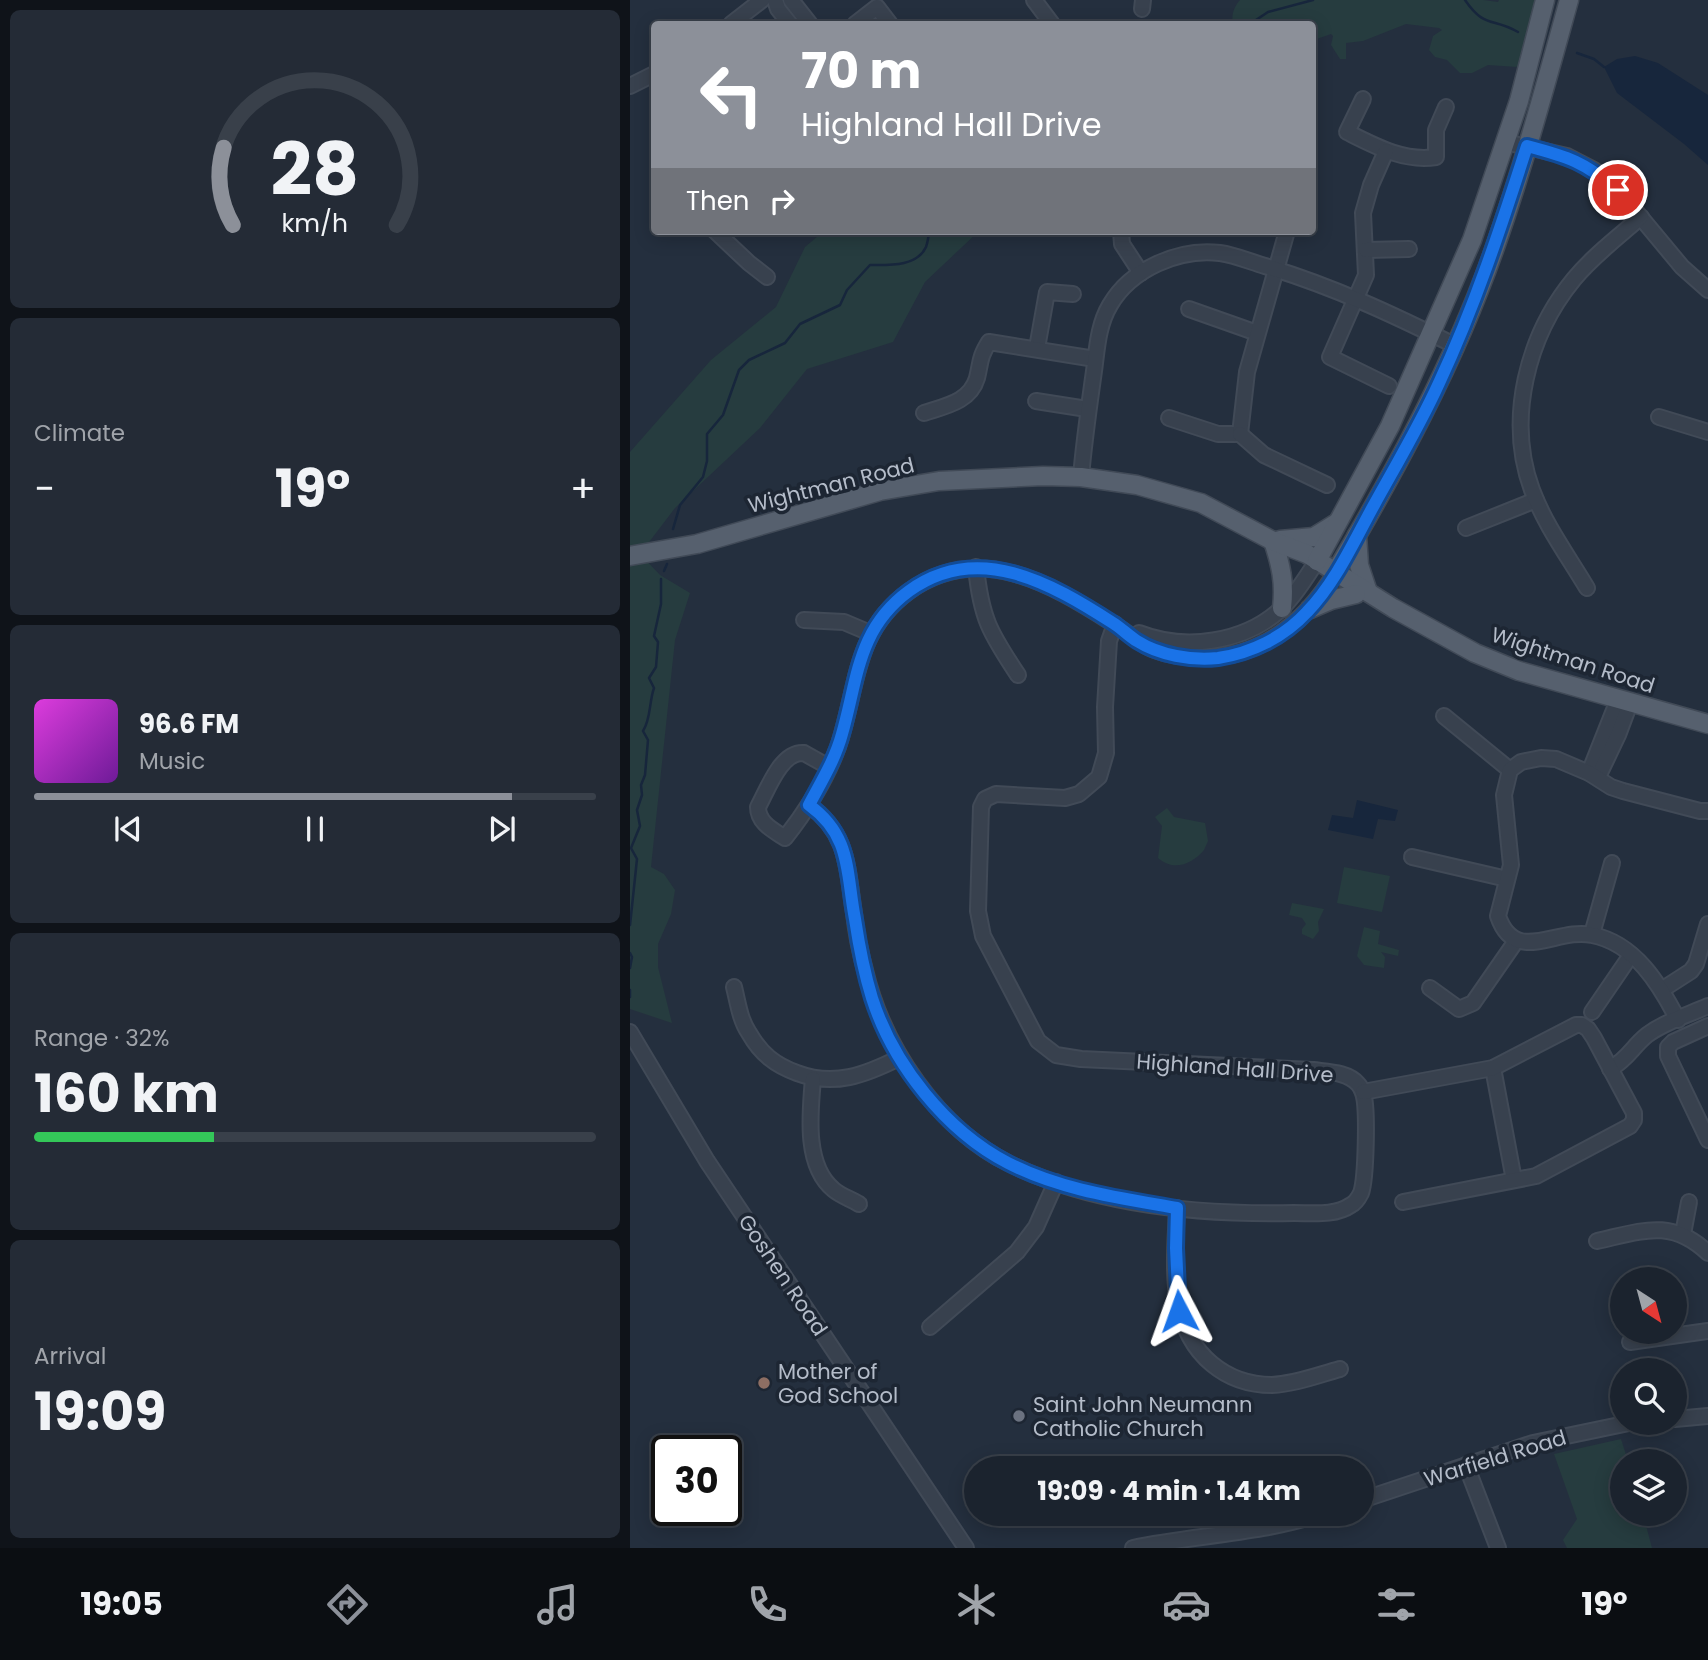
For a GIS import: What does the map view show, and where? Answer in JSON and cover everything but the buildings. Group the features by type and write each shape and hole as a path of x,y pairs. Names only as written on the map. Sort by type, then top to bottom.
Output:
{"main road":[{"path":"1314,566 1390,426 1472,240 1519,101 1545,0"},
{"path":"1333,578 1438,386 1456,346 1494,250 1569,0"},
{"name":"Wightman Road","path":"630,556 697,544 880,491 939,481 1081,477 1150,487 1201,503 1297,550 1314,566 1362,593 1377,606 1393,608 1475,653 1519,671 1708,724"},
{"path":"1282,608 1284,589 1278,543 1314,537 1338,522"},
{"path":"1310,609 1331,600 1362,593 1357,535"}],"street":[{"path":"735,21 762,0"},
{"path":"775,0 788,21"},
{"path":"791,0 808,21"},
{"path":"1035,1 1050,21"},
{"path":"859,21 877,7 888,21"},
{"path":"630,86 651,76"},
{"path":"1363,99 1347,132 1387,151 1421,159 1436,157 1436,130 1446,107"},
{"path":"1506,142 1567,156 1594,170 1618,190 1682,267 1708,290"},
{"path":"1387,151 1365,202 1363,225 1366,275 1330,358 1389,386"},
{"path":"1587,588 1544,517 1524,462 1520,426 1526,374 1546,321 1573,281 1641,217"},
{"path":"725,235 767,277"},
{"path":"1121,235 1122,244 1141,273"},
{"path":"1240,433 1247,372 1286,235"},
{"path":"1366,250 1409,249"},
{"path":"1081,477 1087,409 1101,324 1110,305 1124,287 1160,262 1202,253 1221,253 1303,276 1456,346"},
{"path":"1037,348 1047,292 1073,294"},
{"path":"1189,309 1257,333"},
{"path":"924,413 965,397 976,379 980,357 989,342 1095,359"},
{"path":"1037,401 1087,409"},
{"path":"1659,417 1708,432"},
{"path":"1169,418 1218,434 1240,433 1264,455 1327,485"},
{"path":"1466,528 1536,500"},
{"path":"1115,624 1153,639 1190,643 1220,639 1265,622 1282,608 1314,566"},
{"path":"829,767 800,752 784,761 757,811 766,825 785,838 809,805 829,767 842,734 860,657 870,633 891,606 909,591 946,572 976,567 1027,577 1051,587 1154,650 1181,656 1216,658 1263,645 1285,631 1310,609 1333,578"},
{"path":"976,567 979,596 986,622 1018,675"},
{"path":"804,620 844,622 870,633"},
{"name":"Highland Hall Drive","path":"809,805 831,824 847,859 854,915 872,999 899,1058 929,1097 970,1138 990,1153 1056,1182 1108,1197 1177,1208 1231,1214 1337,1212 1353,1204 1361,1192 1366,1111 1363,1092 1354,1080 1333,1072 1081,1059 1056,1055 1038,1041 983,936 979,924 981,807 985,799 996,794 1065,798 1079,794 1099,777 1106,753 1105,707 1109,640 1115,624"},
{"path":"1594,775 1624,701"},
{"path":"1444,716 1510,770"},
{"path":"1678,1020 1662,989 1648,972 1631,955 1614,944 1592,934 1572,934 1533,943 1516,941 1501,926 1498,916 1511,853 1504,795 1510,770 1521,762 1541,758 1556,759 1594,775 1611,787 1708,811"},
{"path":"1412,857 1507,879"},
{"path":"1592,934 1612,863"},
{"path":"1662,989 1691,971 1696,964 1708,923"},
{"path":"1430,988 1460,1009 1466,1008 1473,1003 1516,941"},
{"path":"1592,1012 1631,955"},
{"path":"734,988 744,1022 757,1046 781,1068 813,1079 831,1080 870,1072 899,1058"},
{"path":"1610,1069 1627,1058 1645,1036 1708,1006"},
{"path":"1363,1092 1493,1068 1582,1025 1588,1029 1633,1113 1634,1120 1630,1126 1546,1172 1404,1202"},
{"path":"1708,1026 1673,1042 1668,1047 1668,1056 1708,1140"},
{"name":"Goshen Road","path":"630,1032 707,1161 966,1548"},
{"path":"1493,1068 1514,1180"},
{"path":"813,1079 811,1132 820,1170 825,1181 835,1191 859,1203"},
{"path":"930,1327 1017,1252 1036,1227 1056,1182"},
{"path":"1683,1234 1689,1202"},
{"path":"1177,1208 1179,1311 1192,1342 1205,1358 1222,1372 1252,1384 1294,1382 1340,1369"},
{"path":"1597,1241 1655,1229 1683,1234 1708,1253"},
{"path":"1687,1334 1708,1331"},
{"path":"1687,1418 1708,1416"},
{"name":"Warfield Road","path":"1374,1496 1533,1443 1610,1427"},
{"path":"1466,1465 1498,1548"},
{"path":"1133,1548 1169,1540 1270,1526"}],"green space":[{"path":"1240,0 1535,0 1518,67 1488,65 1472,73 1460,73 1447,60 1435,57 1429,50 1433,36 1442,30 1439,28 1406,24 1363,41 1346,43 1346,59 1340,59 1331,45 1331,34 1316,39 1316,21 1233,21 1236,5"},
{"path":"819,235 975,235 925,282 893,342 807,369 760,428 675,508 640,554 660,575 690,593 675,640 651,867 664,874 675,890 671,914 658,944 658,967 672,1023 630,1009 630,452 711,360 776,307 805,247"},
{"path":"1167,808 1174,817 1205,823 1208,841 1204,850 1194,859 1182,864 1170,865 1158,858 1162,826 1155,817"},
{"path":"1344,867 1390,876 1382,912 1337,903"},
{"path":"1292,903 1324,909 1318,922 1319,931 1313,939 1302,934 1306,924 1302,918 1289,915"},
{"path":"1364,927 1380,931 1378,944 1399,950 1398,956 1381,952 1385,957 1384,968 1364,965 1357,956"},
{"path":"1621,1439 1624,1449 1610,1449 1610,1526 1646,1526 1652,1548 1567,1548 1563,1540 1577,1519 1554,1454"}],"water":[{"path":"1635,56 1658,63 1708,95 1708,165 1617,93 1604,67 1617,59"},
{"path":"1357,800 1398,810 1395,821 1378,819 1373,839 1328,830 1332,815 1353,818"}],"waterway":[{"path":"1254,21 1268,12 1313,0"},
{"path":"1465,0 1484,19 1518,32"},
{"path":"1577,53 1594,59 1604,67"},
{"path":"673,529 680,505 703,477 707,461 707,434 723,415 739,370 749,360 785,343 800,324 840,305 847,290 870,265 901,264 922,254 929,235"},
{"path":"664,571 667,564"},
{"path":"630,925 637,859 631,848 640,826 637,810 642,795 648,740 643,731 654,688 649,678 656,667 658,642 654,636 661,604 661,579"},
{"path":"630,953 630,968"},
{"path":"630,990 630,997"}],"place":[{"name":"Mother of God School","path":"764,1383"},
{"name":"Saint John Neumann Catholic Church","path":"1019,1416"}],"route":[{"path":"1179,1311 1177,1208 1108,1197 1056,1182 1010,1164 990,1153 947,1117 899,1058 872,999 864,970 847,859 840,839 831,824 809,805 829,767 842,734 860,657 879,620 909,591 946,572 976,567 1008,571 1051,587 1154,650 1191,657 1216,658 1242,653 1263,645 1306,614 1321,596 1438,386 1494,250 1527,146 1567,156 1594,170 1618,190"}]}
